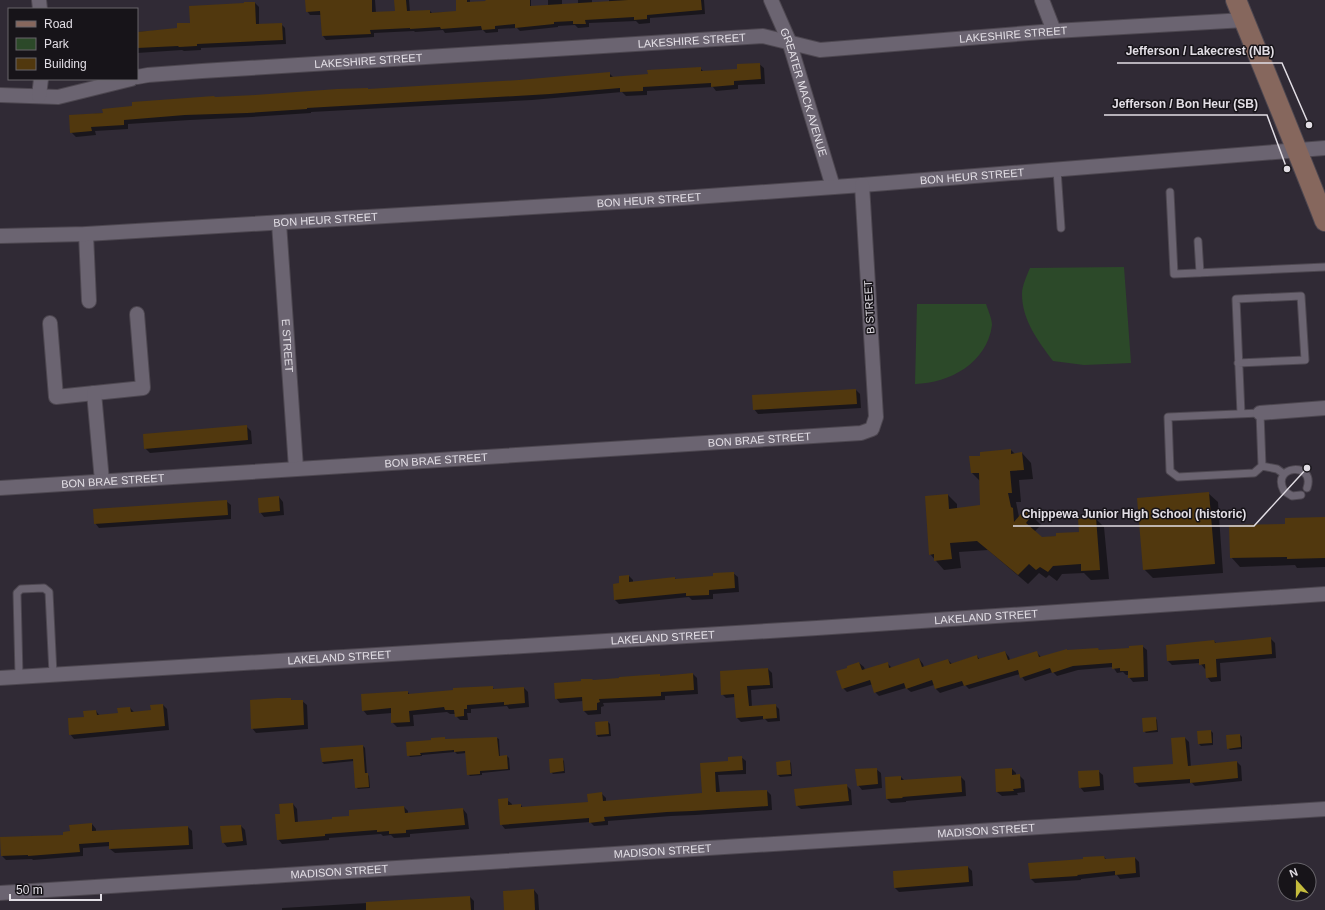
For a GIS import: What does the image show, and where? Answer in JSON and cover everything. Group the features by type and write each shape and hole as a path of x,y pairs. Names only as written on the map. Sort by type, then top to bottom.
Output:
{"main road":[{"path":"1236,0 1325,221"}],"street":[{"name":"GREATER MACK AVENUE","path":"771,0 789,41 833,187"},
{"path":"1042,0 1054,31"},
{"name":"LAKESHIRE STREET","path":"138,78 148,75 202,70 763,36 789,41 820,50 1054,31 1244,20"},
{"path":"39,96 41,80"},
{"path":"0,95 58,97 127,80"},
{"name":"BON HEUR STREET","path":"0,236 86,234 668,199 1325,148"},
{"name":"B STREET","path":"862,185 876,406 876,417 872,429"},
{"name":"E STREET","path":"280,223 296,468"},
{"path":"86,234 89,302"},
{"path":"50,323 56,397 143,388 137,314"},
{"path":"94,393 102,481"},
{"path":"1260,413 1325,408"},
{"name":"BON BRAE STREET","path":"0,488 296,468 853,434 872,429"},
{"name":"LAKELAND STREET","path":"0,678 817,628 1325,594"},
{"name":"MADISON STREET","path":"0,893 1325,809"}],"lane":[{"path":"1057,170 1061,228"},
{"path":"1170,192 1174,274 1325,267"},
{"path":"1198,241 1200,273"},
{"path":"1238,363 1305,360 1301,296 1236,299 1238,363 1240,414"},
{"path":"1260,413 1262,466 1254,473 1178,477 1170,471 1168,417 1260,413"},
{"path":"1262,466 1277,469 1284,474"},
{"path":"1301,495 1292,496 1284,491 1282,483 1284,474 1292,469 1304,472 1308,480 1307,488"},
{"path":"19,676 17,593 21,589 44,588 49,592 52,674"}],"green space":[{"path":"1124,267 1131,363 1084,365 1053,361 1032,330 1025,313 1022,291 1030,268"},
{"path":"917,304 986,304 991,317 992,325 989,338 983,350 975,360 965,368 941,380 915,384"}],"building":[{"path":"305,0 372,0 372,12 395,11 394,0 406,0 407,11 430,10 430,13 456,11 456,0 467,0 467,2 486,1 485,0 530,0 530,6 628,0 701,0 702,10 647,15 647,19 634,20 634,17 585,20 586,24 573,24 573,21 554,22 554,24 515,28 515,24 495,26 495,29 482,30 481,26 441,29 440,27 410,28 370,30 371,34 322,36 320,11 306,12"},
{"path":"255,2 256,24 282,23 283,40 197,44 197,46 179,47 138,48 138,32 177,28 177,23 190,23 189,6"},
{"path":"760,63 761,79 734,81 734,85 711,87 711,83 643,87 643,91 620,92 620,88 550,94 307,108 247,113 185,115 124,120 124,125 91,127 92,131 70,133 69,115 103,113 102,109 132,106 132,102 337,89 368,89 519,80 610,72 610,77 648,74 647,70 701,67 701,71 737,69 737,64"},
{"path":"856,389 857,404 753,410 752,395"},
{"path":"247,425 248,440 144,449 143,434"},
{"path":"1011,449 1011,454 1022,452 1024,470 1010,471 1012,493 1008,493 1011,507 1013,508 1014,522 1025,509 1032,515 1026,523 1042,537 1056,536 1056,533 1079,532 1078,519 1096,517 1100,570 1081,571 1081,564 1053,566 1048,572 1040,567 1036,570 1029,564 1018,575 977,541 950,543 952,559 934,561 934,554 929,555 925,496 948,494 949,509 980,505 979,473 971,473 969,456 980,456 980,452"},
{"path":"1209,492 1215,564 1143,570 1137,498"},
{"path":"279,496 280,511 259,513 258,498"},
{"path":"227,500 228,515 94,524 93,509"},
{"path":"1325,517 1325,558 1230,558 1229,525 1285,524 1285,518"},
{"path":"734,572 735,588 709,590 709,595 686,596 686,593 614,600 613,584 619,583 619,576 629,575 629,582 675,577 675,579 713,576 713,573"},
{"path":"1271,637 1272,654 1216,659 1217,677 1206,678 1205,664 1199,665 1199,659 1167,661 1166,645 1214,640 1215,643"},
{"path":"1143,645 1144,677 1128,678 1128,671 1120,671 1120,668 1112,669 1112,663 1073,666 1052,673 1050,668 1020,678 1018,670 964,686 962,681 935,689 932,680 906,689 904,683 874,693 870,680 842,689 836,671 847,668 847,666 859,662 862,670 888,662 889,668 919,658 922,667 948,659 950,664 977,655 978,659 1005,651 1008,660 1037,651 1039,657 1067,649 1098,648 1099,650 1129,648 1129,646"},
{"path":"768,668 770,685 747,686 749,706 776,704 777,718 763,719 763,716 736,718 734,694 721,695 720,671"},
{"path":"693,673 694,690 661,692 661,696 599,699 600,702 597,703 597,710 583,711 582,697 555,699 554,683 581,681 581,679 593,680 660,674 660,676"},
{"path":"493,686 493,689 524,687 525,703 504,705 504,702 467,705 467,709 464,709 464,716 455,717 454,710 445,710 444,707 409,711 410,722 391,723 391,708 362,711 361,694 408,691 408,694 453,690 453,688"},
{"path":"277,698 303,700 304,725 251,729 250,700"},
{"path":"163,704 165,726 69,735 68,718 84,717 83,711 96,710 97,715 118,713 117,708 130,707 131,712 151,710 150,705"},
{"path":"1156,717 1157,730 1143,732 1142,718"},
{"path":"608,721 609,734 596,735 595,722"},
{"path":"1211,730 1212,743 1198,744 1197,731"},
{"path":"1240,734 1241,747 1227,749 1226,735"},
{"path":"445,737 445,739 497,737 499,756 507,755 508,769 480,771 480,774 467,775 465,751 454,752 454,750 420,753 421,755 407,756 406,742"},
{"path":"1185,737 1188,766 1237,761 1238,778 1190,783 1190,779 1134,783 1133,767 1173,764 1171,738"},
{"path":"363,745 365,773 368,773 369,787 355,788 353,759 322,762 320,748"},
{"path":"742,756 743,770 715,772 716,792 767,790 768,806 604,817 605,821 589,823 589,818 500,825 498,799 508,798 508,805 521,804 521,807 588,802 587,794 602,792 603,801 702,793 700,763 728,761 728,757"},
{"path":"563,758 564,771 550,773 549,759"},
{"path":"790,760 791,774 777,775 776,762"},
{"path":"877,768 878,784 857,786 855,769"},
{"path":"1012,768 1012,775 1020,774 1021,788 1013,789 1014,791 996,792 995,769"},
{"path":"1099,770 1100,786 1079,788 1078,771"},
{"path":"901,776 901,780 961,776 962,792 886,799 885,777"},
{"path":"847,784 849,801 796,806 794,789"},
{"path":"293,803 295,822 349,816 349,810 404,806 405,813 463,808 465,825 406,830 406,833 389,834 389,831 377,832 377,830 277,840 275,814 280,814 279,804"},
{"path":"92,823 92,831 188,826 189,845 109,849 109,842 79,844 80,852 28,856 1,856 0,837 63,835 63,832 70,831 69,825"},
{"path":"241,825 243,841 222,843 220,826"},
{"path":"1104,856 1105,859 1135,857 1136,873 1115,875 1115,871 1077,875 1078,876 1030,879 1028,863"},
{"path":"968,866 969,882 894,888 893,871"},
{"path":"534,889 535,910 504,910 503,891"},
{"path":"470,896 471,910 366,910 366,902"}],"place":[{"name":"Jefferson / Lakecrest (NB)","path":"1309,125"},
{"name":"Jefferson / Bon Heur (SB)","path":"1287,169"},
{"name":"Chippewa Junior High School (historic)","path":"1307,468"}]}
